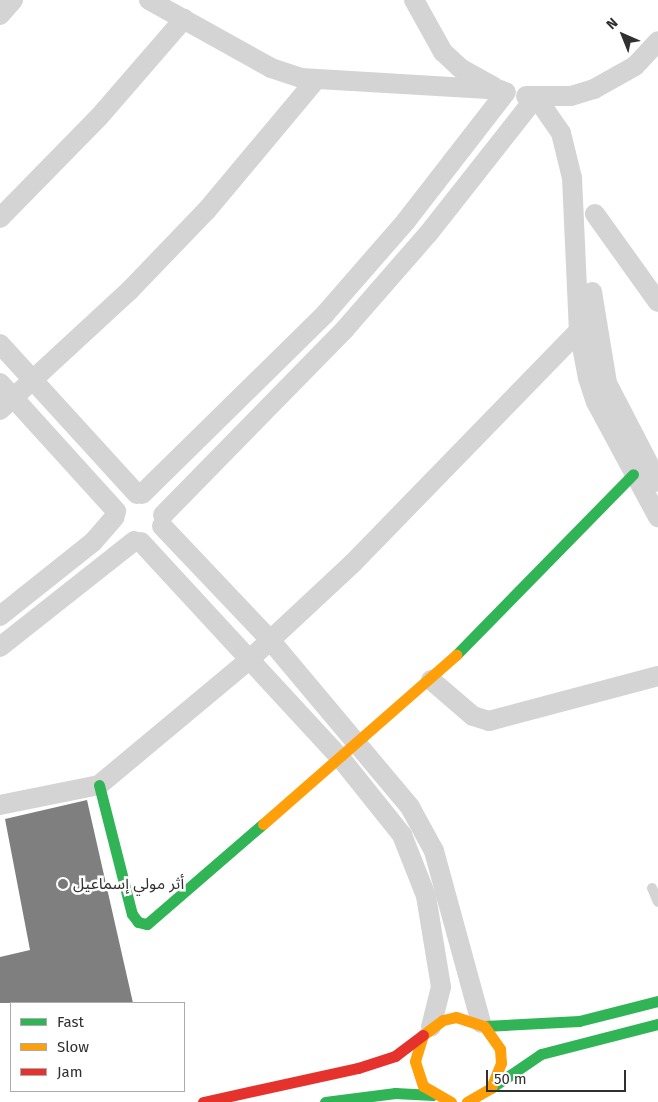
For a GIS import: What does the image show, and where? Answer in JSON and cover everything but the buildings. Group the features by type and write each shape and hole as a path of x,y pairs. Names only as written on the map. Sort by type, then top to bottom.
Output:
{"main road":[{"path":"99,785 132,914 144,925 164,914 342,760 431,680 633,474"},
{"path":"203,1102 358,1068 394,1056 427,1031 456,1017 483,1025 579,1021 658,1001"},
{"path":"480,1097 541,1054 658,1024"},
{"path":"480,1097 501,1062 497,1042 483,1025"},
{"path":"427,1031 417,1047 417,1074 441,1100"},
{"path":"325,1102 395,1093 441,1100"}],"street":[{"path":"0,15 13,0"},
{"path":"149,0 271,68 315,81 504,91 536,97 594,89 635,66 657,45"},
{"path":"414,0 443,52 460,68 504,91"},
{"path":"0,218 100,117 184,19"},
{"path":"7,404 34,381 207,210 315,81"},
{"path":"0,616 93,542 116,514 124,499 139,494 325,314 406,221 504,91"},
{"path":"536,97 561,133 572,178 578,331 596,402 633,474 658,517"},
{"path":"0,647 138,542 154,537 162,520 345,329 428,234 536,97"},
{"path":"595,214 658,302"},
{"path":"592,292 607,384 658,482"},
{"path":"0,805 99,785 249,660 353,563 578,331"},
{"path":"0,344 139,494 156,500 162,520 270,640 410,807 434,851 483,1025"},
{"path":"0,383 7,404 116,514 122,535 138,542 249,660 342,760 402,835 414,859 426,896 441,987 427,1031"},
{"path":"431,680 473,716 489,721 658,676"},
{"path":"414,859 434,851"}],"lane":[{"path":"652,888 658,902"}],"traffic: fast":[{"path":"456,655 633,474"},
{"path":"99,785 132,914 138,922 147,924 263,824"},
{"path":"484,1026 579,1021 658,1001"},
{"path":"491,1088 541,1054 658,1024"},
{"path":"325,1102 395,1093 433,1095"}],"traffic: slow":[{"path":"263,824 456,655"},
{"path":"451,1102 423,1086 415,1061 423,1035 443,1020 456,1017 484,1026 500,1049 501,1063 491,1088 467,1102"}],"traffic: jam":[{"path":"203,1102 358,1068 395,1056 423,1035"}],"place":[{"name":"أثر مولي إسماعيل","path":"63,884"}]}
